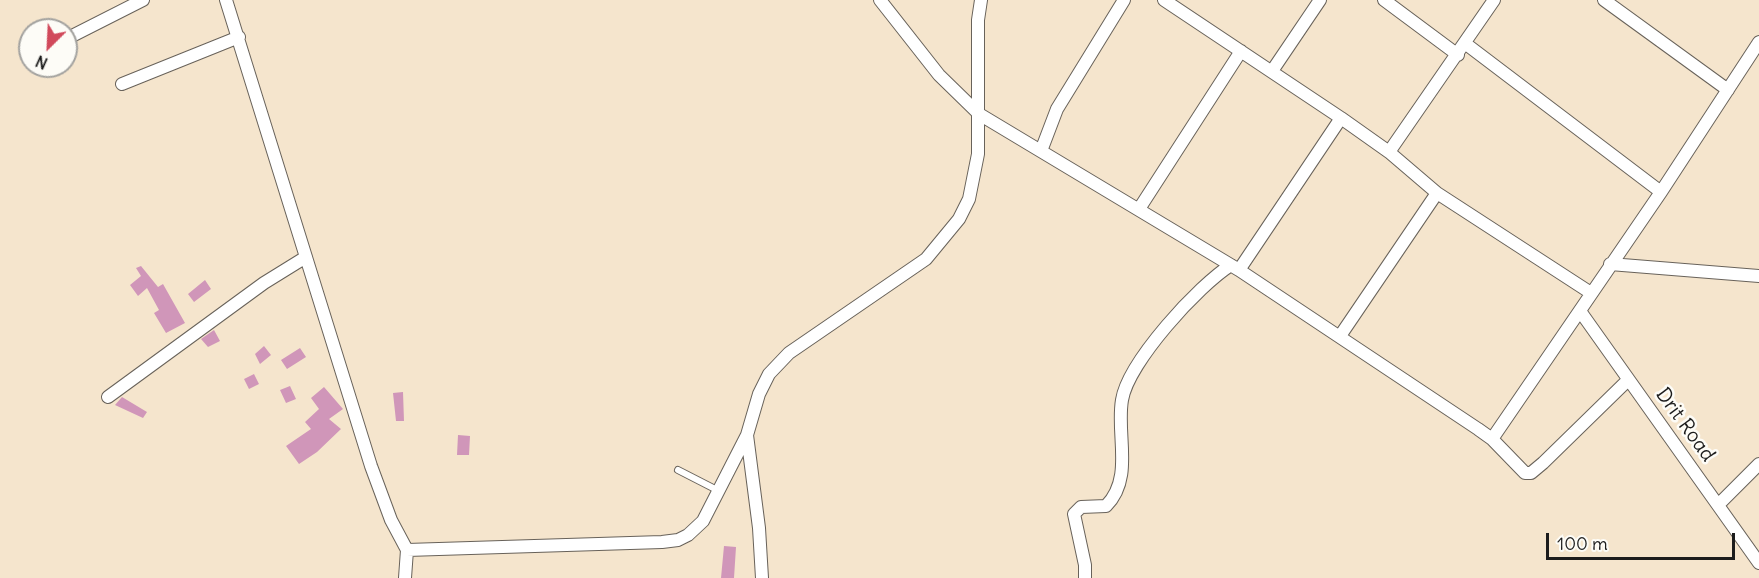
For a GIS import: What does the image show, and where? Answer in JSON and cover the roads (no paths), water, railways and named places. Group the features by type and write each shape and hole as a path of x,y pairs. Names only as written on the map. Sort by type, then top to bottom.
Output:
{"street":[{"path":"78,33 143,0"},
{"path":"226,0 371,466 391,520 406,550 405,578"},
{"path":"880,0 895,16 939,75 979,114 1235,267 1340,336 1492,439 1525,473 1531,473 1628,380"},
{"path":"406,550 628,544 678,540 695,530 720,491 747,435 764,384 777,364 926,259 949,233 965,208 978,154 978,20 981,0"},
{"path":"1041,151 1058,109 1124,0"},
{"path":"1272,71 1320,0"},
{"path":"1384,0 1458,56"},
{"path":"1389,152 1458,56 1494,0"},
{"path":"1604,0 1728,90"},
{"path":"1171,2 1389,152 1437,193 1591,293"},
{"path":"122,84 239,37"},
{"path":"1492,439 1661,192 1759,42"},
{"path":"1466,44 1661,192"},
{"path":"1139,209 1242,51"},
{"path":"1085,578 1085,565 1074,514 1081,507 1106,506 1119,489 1122,456 1121,405 1124,389 1150,347 1184,306 1209,280 1235,267 1341,118"},
{"path":"1340,336 1437,193"},
{"path":"108,397 264,283 306,257"},
{"path":"1610,264 1759,276"},
{"name":"Drit Road","path":"1580,311 1759,562"},
{"path":"747,435 759,528 762,578"},
{"path":"1719,504 1759,464"}],"lane":[{"path":"678,470 720,491"}]}
